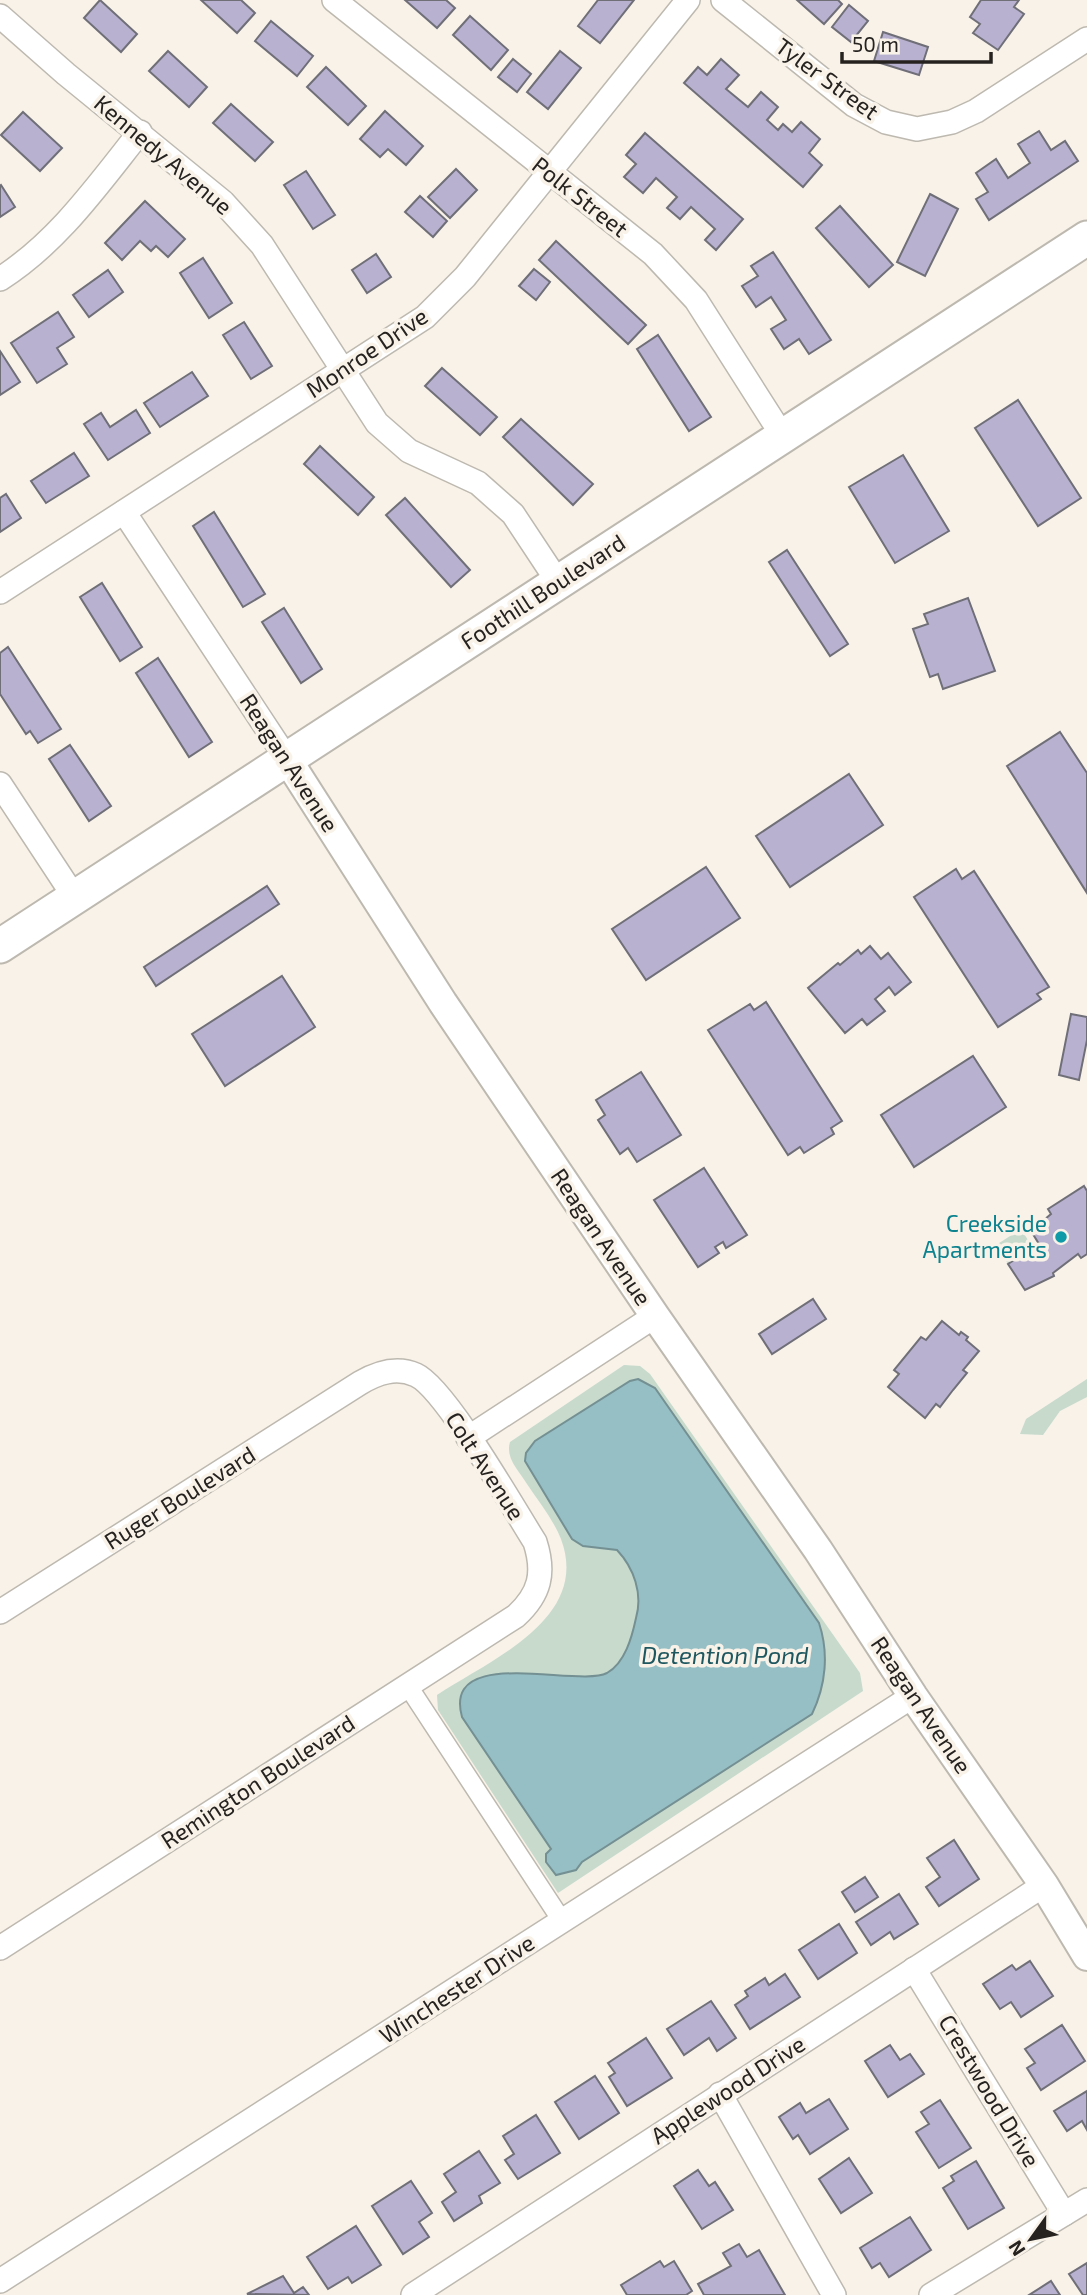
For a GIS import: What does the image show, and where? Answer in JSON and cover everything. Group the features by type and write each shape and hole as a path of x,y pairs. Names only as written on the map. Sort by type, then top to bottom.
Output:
{"main road":[{"name":"Foothill Boulevard","path":"0,946 1087,238"}],"street":[{"name":"Polk Street","path":"334,0 653,254 696,300 782,435"},
{"name":"Monroe Drive","path":"0,592 425,317 466,277 688,0"},
{"name":"Tyler Street","path":"723,0 855,105 886,122 917,129 952,122 976,111 1087,39"},
{"name":"Kennedy Avenue","path":"0,16 66,74 223,202 262,245 377,423 409,451 478,483 513,514 558,582"},
{"path":"0,279 26,263 61,230 140,132"},
{"name":"Reagan Avenue","path":"124,512 288,759 438,995 655,1316 818,1550 913,1696 1044,1885 1087,1956"},
{"path":"0,784 75,898"},
{"path":"468,1438 655,1316"},
{"name":"Colt Avenue","path":"360,1383 390,1371 417,1375 430,1384 468,1438 535,1542 541,1562 541,1576 531,1602 516,1616"},
{"name":"Ruger Boulevard","path":"0,1612 360,1383"},
{"name":"Remington Boulevard","path":"0,1948 516,1616"},
{"path":"408,1686 562,1921"},
{"name":"Winchester Drive","path":"0,2281 913,1696"},
{"name":"Applewood Drive","path":"412,2295 1044,1885"},
{"name":"Crestwood Drive","path":"914,1969 1064,2214"},
{"path":"720,2094 834,2295"},
{"path":"932,2295 1087,2200"}],"green space":[{"path":"1021,1229 1033,1248 1008,1264 996,1245"},
{"name":"Detention Pond","path":"624,1365 640,1366 650,1374 860,1673 863,1691 558,1893 438,1710 437,1695 530,1634 549,1614 562,1592 566,1567 561,1539 514,1464 509,1453 510,1442"},
{"path":"1087,1379 1087,1397 1060,1411 1043,1435 1020,1434 1026,1419"}],"water":[{"name":"Detention Pond","path":"638,1379 655,1388 819,1623 825,1657 823,1680 812,1714 582,1862 576,1870 556,1875 546,1862 546,1854 551,1849 462,1717 461,1695 472,1681 491,1675 516,1673 592,1676 607,1673 619,1663 627,1649 638,1609 636,1582 628,1565 617,1550 583,1546 572,1539 525,1461 526,1453 535,1441 630,1381"}],"building":[{"path":"100,0 137,34 121,52 84,18"},
{"path":"201,0 241,0 255,13 237,33"},
{"path":"405,0 446,0 455,8 437,28"},
{"path":"598,0 634,0 600,43 578,26"},
{"path":"797,0 838,0 842,4 824,24"},
{"path":"981,0 1019,0 1014,7 1024,14 998,50 973,33 980,24 970,17"},
{"path":"849,5 868,21 851,42 832,27"},
{"path":"470,16 508,50 491,70 453,35"},
{"path":"271,21 313,56 297,76 255,41"},
{"path":"883,32 928,47 919,75 874,61"},
{"path":"168,51 207,87 189,107 149,71"},
{"path":"560,51 581,68 548,109 527,92"},
{"path":"513,59 531,74 517,92 498,77"},
{"path":"721,59 739,75 726,89 748,107 761,92 778,107 767,120 778,130 783,124 792,132 801,122 820,139 809,153 822,165 803,187 684,83 698,67 707,75"},
{"path":"326,67 366,106 348,125 307,87"},
{"path":"231,104 273,142 255,161 213,123"},
{"path":"385,111 423,146 406,165 388,149 380,157 360,139"},
{"path":"23,112 62,148 40,171 1,135"},
{"path":"1039,131 1051,150 1065,141 1078,161 989,220 976,199 988,192 976,173 996,159 1008,178 1030,163 1018,144"},
{"path":"645,133 743,219 716,250 705,240 715,229 691,207 680,219 667,208 677,197 656,178 643,193 624,177 636,164 626,155"},
{"path":"456,169 477,190 450,218 428,197"},
{"path":"306,171 335,215 313,229 284,185"},
{"path":"0,186 15,207 0,217"},
{"path":"930,194 958,209 925,276 897,262"},
{"path":"420,196 447,221 433,237 405,212"},
{"path":"145,201 185,239 168,257 156,246 151,251 140,241 122,260 105,243"},
{"path":"840,206 893,265 869,287 816,228"},
{"path":"556,241 646,325 628,344 539,260"},
{"path":"773,252 831,340 809,354 799,339 784,349 771,329 786,320 771,297 756,307 742,286 758,276 751,266"},
{"path":"376,254 391,277 367,293 352,270"},
{"path":"203,258 232,303 209,318 180,273"},
{"path":"534,269 550,282 536,300 519,286"},
{"path":"108,270 123,292 89,317 73,295"},
{"path":"58,312 74,337 57,348 67,364 37,383 11,343"},
{"path":"244,322 272,366 251,379 223,335"},
{"path":"658,335 711,417 689,431 637,349"},
{"path":"0,351 20,382 0,395"},
{"path":"442,368 497,417 480,435 425,386"},
{"path":"192,372 208,396 160,427 144,403"},
{"path":"1018,400 1081,498 1038,526 975,428"},
{"path":"136,410 150,433 108,460 84,424 101,413 110,427"},
{"path":"521,419 593,484 573,505 503,437"},
{"path":"320,446 374,497 358,515 304,464"},
{"path":"74,453 89,476 46,503 31,481"},
{"path":"903,455 949,531 895,563 849,487"},
{"path":"6,494 21,518 0,532 0,498"},
{"path":"405,498 470,570 451,587 386,515"},
{"path":"214,512 265,594 243,607 193,526"},
{"path":"787,550 848,644 830,656 769,562"},
{"path":"102,583 142,647 120,661 80,597"},
{"path":"968,598 995,671 943,689 938,674 930,677 913,629 928,624 924,614"},
{"path":"284,608 322,669 301,683 262,622"},
{"path":"8,647 61,729 38,743 30,731 26,734 0,694 0,653"},
{"path":"158,658 212,742 189,757 136,673"},
{"path":"1060,732 1087,773 1087,893 1007,766"},
{"path":"70,745 111,806 89,821 49,759"},
{"path":"849,774 883,825 790,887 756,836"},
{"path":"706,867 740,918 646,980 612,929"},
{"path":"956,869 962,879 974,871 1049,987 1037,994 1041,999 998,1027 914,897"},
{"path":"267,886 279,904 156,986 144,967"},
{"path":"870,946 881,959 888,953 911,982 895,995 889,987 875,999 885,1011 867,1025 862,1019 845,1033 808,988 838,963 840,965 858,950 861,954"},
{"path":"282,976 315,1027 225,1086 192,1034"},
{"path":"766,1002 842,1121 831,1128 834,1134 804,1153 800,1147 788,1155 708,1030 750,1004 754,1010"},
{"path":"1071,1014 1087,1017 1087,1040 1079,1080 1059,1075"},
{"path":"973,1056 1006,1107 914,1167 881,1115"},
{"path":"641,1072 681,1135 637,1162 628,1148 620,1154 598,1120 605,1115 596,1100"},
{"path":"704,1168 747,1235 726,1248 723,1242 715,1247 719,1253 698,1267 654,1200"},
{"name":"Creekside Apartments","path":"1084,1186 1087,1191 1087,1254 1081,1258 1078,1254 1053,1273 1054,1276 1025,1290 1008,1264 1039,1244 1031,1231 1051,1214 1048,1209"},
{"path":"813,1299 826,1319 772,1354 759,1334"},
{"path":"942,1321 959,1335 961,1332 968,1337 966,1340 979,1351 963,1370 967,1373 940,1407 936,1404 925,1418 888,1387 899,1374 894,1370 921,1337 926,1340"},
{"path":"954,1840 979,1879 939,1906 926,1887 940,1877 927,1858"},
{"path":"865,1877 878,1897 855,1912 842,1892"},
{"path":"899,1894 918,1924 894,1939 890,1932 871,1945 856,1922"},
{"path":"839,1924 857,1953 818,1979 799,1950"},
{"path":"1030,1961 1053,1996 1021,2017 1011,2002 1000,2009 983,1984 1012,1965 1016,1970"},
{"path":"785,1974 800,1997 750,2029 735,2005 748,1996 745,1991 765,1978 769,1985"},
{"path":"711,2001 736,2038 717,2051 709,2038 684,2055 667,2029"},
{"path":"1062,2025 1085,2061 1041,2090 1027,2068 1035,2063 1025,2049"},
{"path":"646,2038 672,2078 627,2106 609,2077 615,2073 608,2063"},
{"path":"890,2045 900,2060 910,2054 924,2074 888,2097 865,2061"},
{"path":"595,2076 619,2113 579,2139 555,2102"},
{"path":"1087,2091 1087,2130 1082,2121 1067,2131 1054,2111"},
{"path":"829,2099 848,2129 810,2154 798,2135 793,2139 779,2117 800,2103 806,2113"},
{"path":"940,2100 971,2148 939,2168 916,2132 929,2124 921,2112"},
{"path":"536,2115 560,2153 518,2179 505,2160 514,2154 503,2136"},
{"path":"479,2151 500,2183 479,2196 482,2203 454,2221 442,2202 456,2192 444,2174"},
{"path":"849,2158 872,2193 841,2213 819,2179"},
{"path":"976,2161 1004,2208 968,2229 943,2188 954,2181 951,2176"},
{"path":"698,2170 709,2186 715,2182 733,2210 702,2229 674,2186"},
{"path":"411,2181 432,2213 419,2222 429,2237 403,2254 372,2206"},
{"path":"910,2217 931,2250 889,2277 880,2263 872,2268 860,2248"},
{"path":"356,2226 381,2265 352,2283 348,2277 328,2289 307,2257"},
{"path":"739,2244 747,2257 759,2250 785,2295 704,2295 698,2284 731,2266 723,2253"},
{"path":"660,2261 664,2267 674,2261 692,2291 686,2295 627,2295 621,2285"},
{"path":"1087,2263 1087,2295 1083,2295 1069,2274"},
{"path":"283,2276 294,2293 303,2287 309,2295 247,2294"},
{"path":"1051,2281 1060,2295 1029,2295"}],"place":[{"name":"Creekside Apartments","path":"1061,1237"}]}
